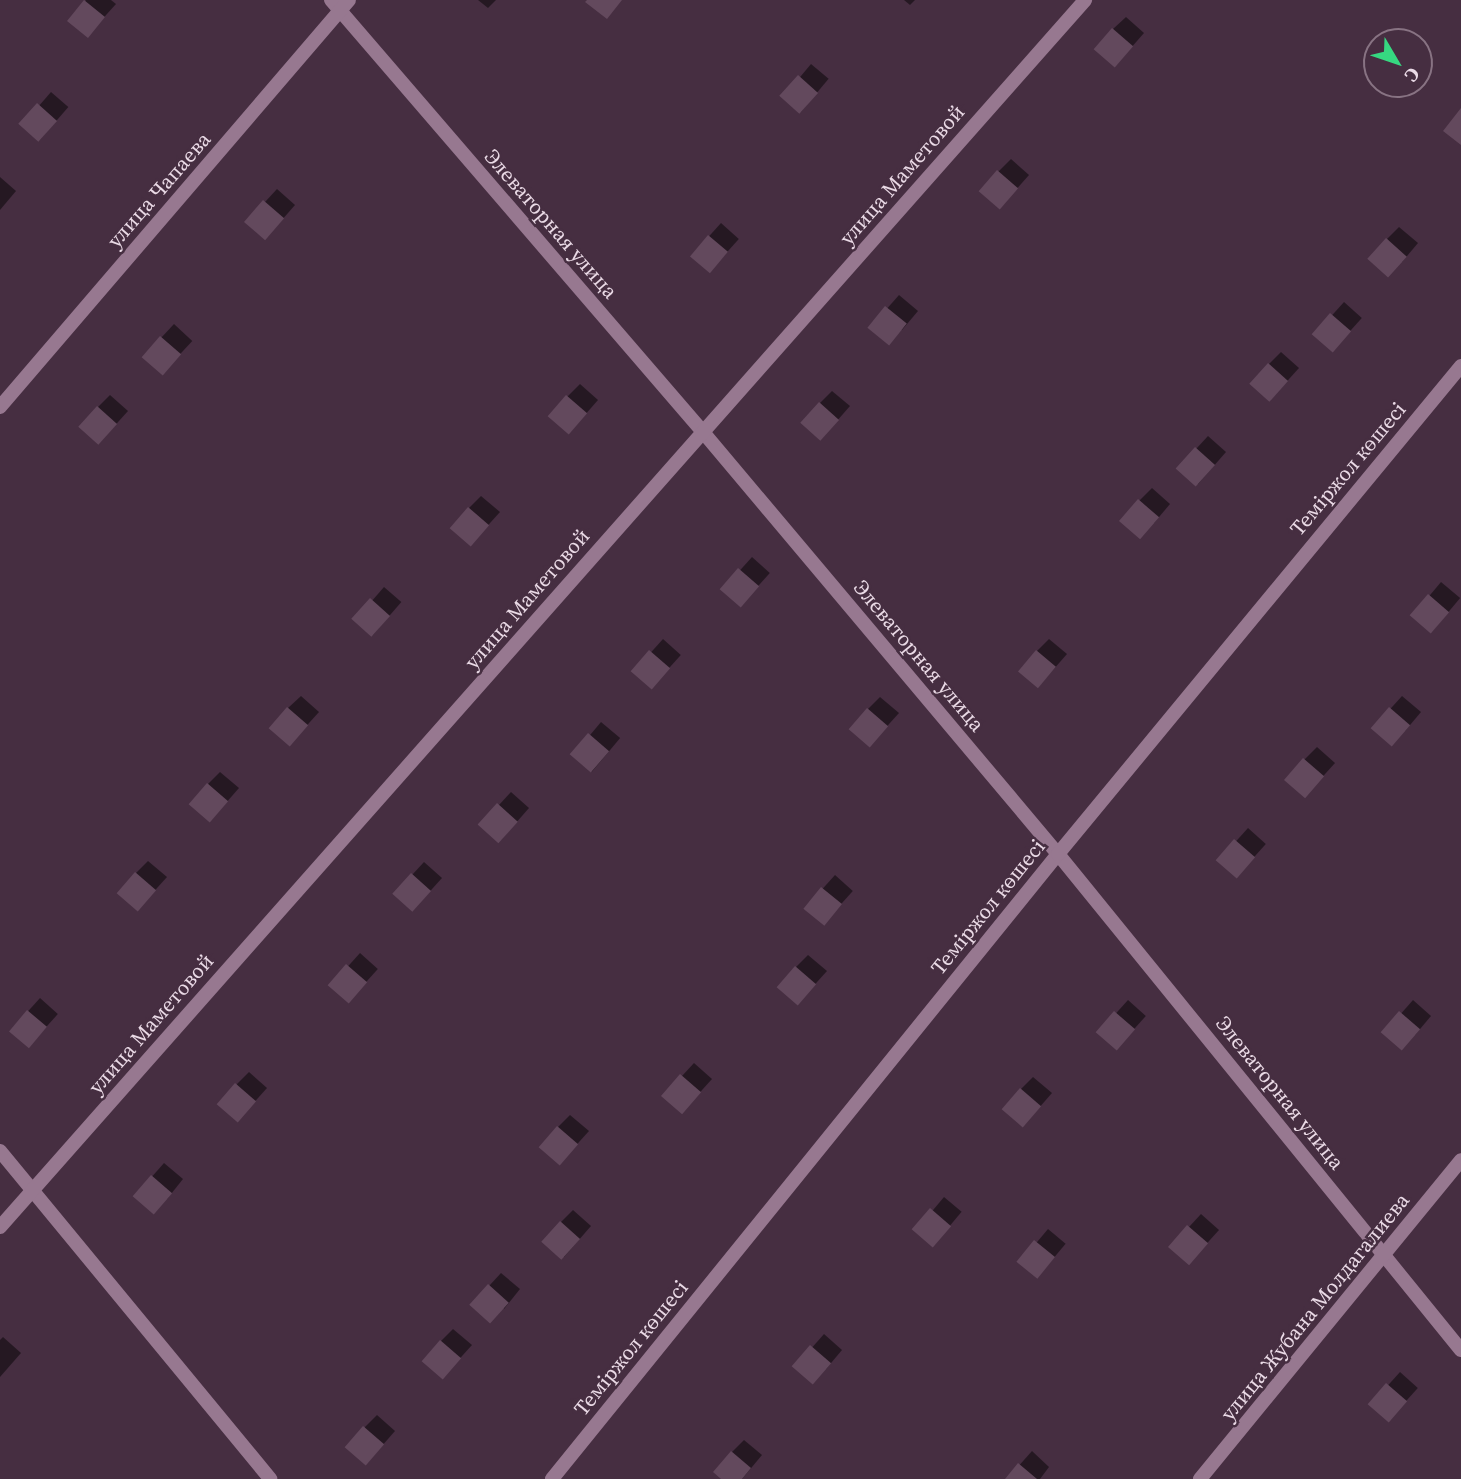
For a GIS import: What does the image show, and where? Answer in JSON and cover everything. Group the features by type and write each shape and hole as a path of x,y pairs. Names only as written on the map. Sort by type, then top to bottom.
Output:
{"street":[{"name":"улица Маметовой","path":"0,1227 1085,0"},
{"name":"Элеваторная улица","path":"340,4 1058,854 1461,1350"},
{"name":"улица Чапаева","path":"0,407 340,4"},
{"name":"Теміржол көшесі","path":"552,1479 1058,854 1461,366"},
{"path":"0,1150 270,1479"},
{"name":"улица Жубана Молдагалиева","path":"1200,1479 1461,1160"}],"building":[{"path":"84,0 105,17 88,38 67,21"},
{"path":"622,0 607,19 585,2"},
{"path":"1112,28 1133,46 1115,68 1094,49"},
{"path":"798,75 818,93 799,114 779,96"},
{"path":"37,103 57,121 38,142 18,124"},
{"path":"1461,108 1461,145 1443,131"},
{"path":"997,170 1018,188 1000,210 979,191"},
{"path":"263,200 284,218 265,240 244,222"},
{"path":"708,235 728,252 710,273 690,256"},
{"path":"1386,238 1407,257 1388,278 1367,259"},
{"path":"885,306 907,324 889,345 867,328"},
{"path":"1330,313 1351,331 1333,353 1312,334"},
{"path":"160,336 181,354 163,376 142,357"},
{"path":"1268,363 1288,381 1269,402 1249,384"},
{"path":"566,395 587,413 569,435 548,416"},
{"path":"819,402 839,420 820,441 800,423"},
{"path":"97,406 117,424 98,445 78,427"},
{"path":"1195,447 1215,465 1196,487 1176,469"},
{"path":"1138,499 1159,517 1140,539 1119,521"},
{"path":"468,507 489,525 471,547 450,528"},
{"path":"738,568 759,586 741,608 720,589"},
{"path":"1428,594 1449,612 1431,634 1410,615"},
{"path":"370,598 390,616 371,637 351,619"},
{"path":"649,650 670,668 652,690 631,671"},
{"path":"1036,650 1056,667 1038,688 1018,671"},
{"path":"287,707 308,725 290,747 269,728"},
{"path":"1389,707 1410,725 1392,747 1371,728"},
{"path":"867,708 888,726 870,748 849,729"},
{"path":"588,733 609,751 591,773 570,754"},
{"path":"1303,758 1324,776 1305,798 1284,780"},
{"path":"207,783 228,801 210,823 189,804"},
{"path":"497,803 518,822 498,843 478,825"},
{"path":"1234,839 1255,857 1237,879 1216,860"},
{"path":"135,872 156,890 138,912 117,893"},
{"path":"411,873 431,891 412,912 392,894"},
{"path":"821,887 842,904 824,926 803,909"},
{"path":"346,964 367,982 349,1004 328,985"},
{"path":"795,966 816,984 798,1006 777,987"},
{"path":"27,1010 47,1027 29,1048 9,1031"},
{"path":"1114,1011 1135,1029 1117,1051 1096,1032"},
{"path":"1399,1011 1420,1029 1402,1051 1381,1032"},
{"path":"680,1074 701,1092 682,1114 661,1096"},
{"path":"235,1083 256,1101 238,1123 217,1104"},
{"path":"1020,1088 1041,1106 1023,1128 1002,1109"},
{"path":"557,1126 578,1144 560,1166 539,1147"},
{"path":"151,1175 172,1193 154,1215 133,1196"},
{"path":"930,1208 951,1226 933,1248 912,1229"},
{"path":"560,1221 580,1239 561,1260 541,1242"},
{"path":"1187,1225 1208,1243 1189,1265 1168,1247"},
{"path":"1034,1240 1055,1257 1037,1279 1016,1262"},
{"path":"488,1284 509,1303 490,1324 469,1305"},
{"path":"440,1340 461,1358 443,1380 422,1361"},
{"path":"810,1345 831,1363 813,1385 792,1366"},
{"path":"1386,1383 1407,1401 1389,1423 1368,1404"},
{"path":"363,1426 384,1444 366,1466 345,1447"},
{"path":"731,1451 751,1468 742,1479 721,1479 713,1472"},
{"path":"1018,1463 1037,1479 1005,1479"}]}
